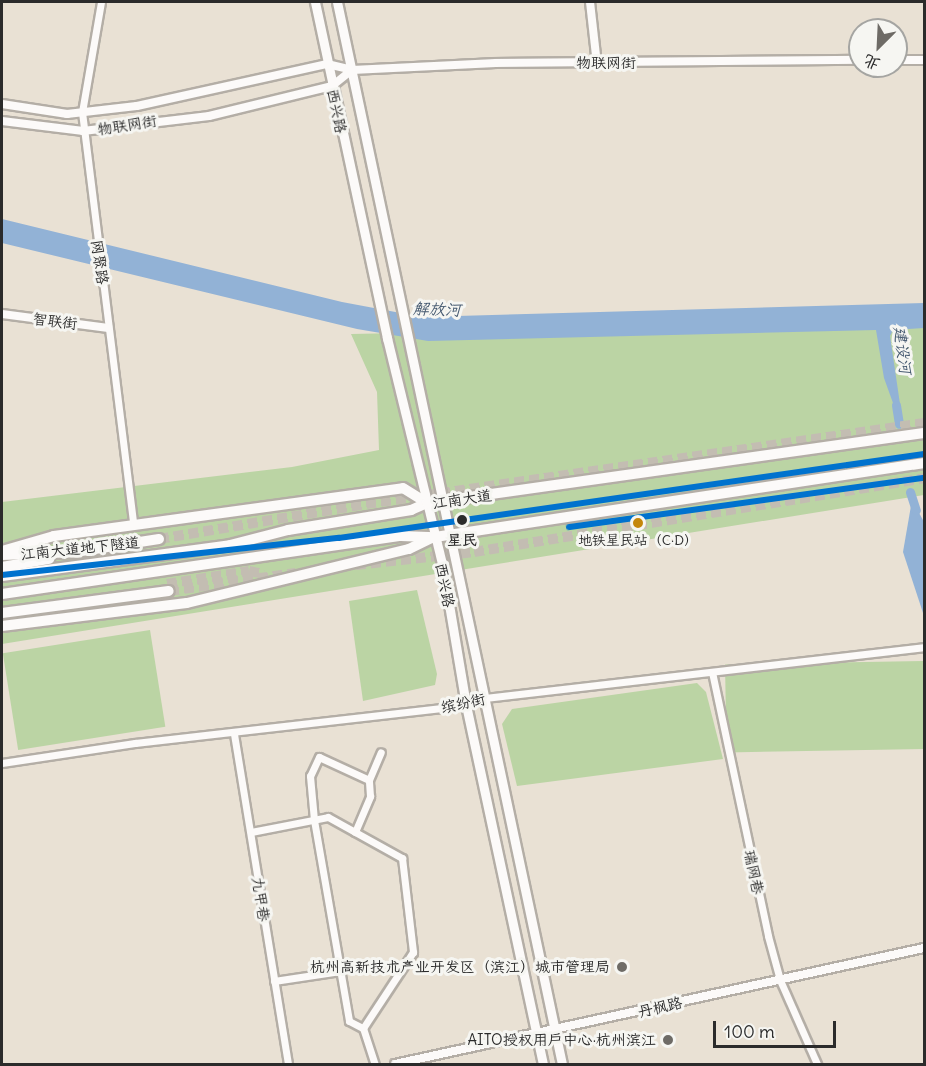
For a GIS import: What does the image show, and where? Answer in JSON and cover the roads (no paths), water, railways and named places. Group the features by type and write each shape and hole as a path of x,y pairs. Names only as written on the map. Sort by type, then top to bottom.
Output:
{"main road":[{"name":"西兴路","path":"315,2 387,339 435,537 466,705 543,1065"},
{"name":"西兴路","path":"337,2 400,309 443,501 448,535 562,1065"},
{"name":"江南大道","path":"2,576 230,545 288,530 411,510 427,503 924,433"},
{"path":"2,594 402,536 435,537 924,463"},
{"path":"2,554 54,536 403,488 427,503"},
{"path":"2,626 187,603 409,549 435,537"},
{"name":"江南大道地下隧道","path":"2,554 75,552 159,539"},
{"path":"2,567 75,552"},
{"path":"2,605 168,587 2,613"}],"street":[{"name":"网聚路","path":"101,2 82,112 83,131 133,524"},
{"path":"590,2 597,64"},
{"name":"物联网街","path":"2,104 24,110 82,112 137,106 327,64 352,70 496,63 597,64 848,60"},
{"path":"908,60 924,60"},
{"name":"物联网街","path":"2,121 83,131 209,116 332,86 352,70"},
{"name":"智联街","path":"2,314 108,328"},
{"name":"缤纷街","path":"2,763 135,743 234,734 466,705 484,698 924,646"},
{"name":"瑞网巷","path":"712,672 780,980 817,1065"},
{"name":"九甲巷","path":"234,734 288,1065"},
{"path":"355,832 370,796 369,780 381,752"},
{"path":"369,780 319,757 310,776 314,820 349,1021 363,1028 375,1065"},
{"path":"250,832 328,817 402,858 413,952 363,1028"},
{"name":"丹枫路","path":"395,1065 924,948"},
{"path":"274,981 340,971"}],"water":[{"path":"2,219 342,302 422,317 924,303 924,328 893,330 890,336 900,404 898,417 884,378 876,330 428,341 357,329 2,243"},
{"path":"912,500 924,522 924,616 903,552"}],"waterway":[{"name":"建设河","path":"896,405 899,424"},
{"name":"建设河","path":"910,492 916,510"}],"tunnel":[{"path":"159,539 366,504 924,423"},
{"path":"356,565 474,552 924,478"},
{"path":"167,584 249,571 264,574"},
{"path":"169,591 296,573"}],"place":[{"name":"星民","path":"462,520"},
{"name":"地铁星民站（C·D）","path":"638,523"},
{"name":"杭州高新技术产业开发区（滨江）城市管理局","path":"622,967"},
{"name":"AITO授权用户中心·杭州滨江","path":"668,1040"}],"water label":[{"name":"解放河","path":"437,309"}]}
